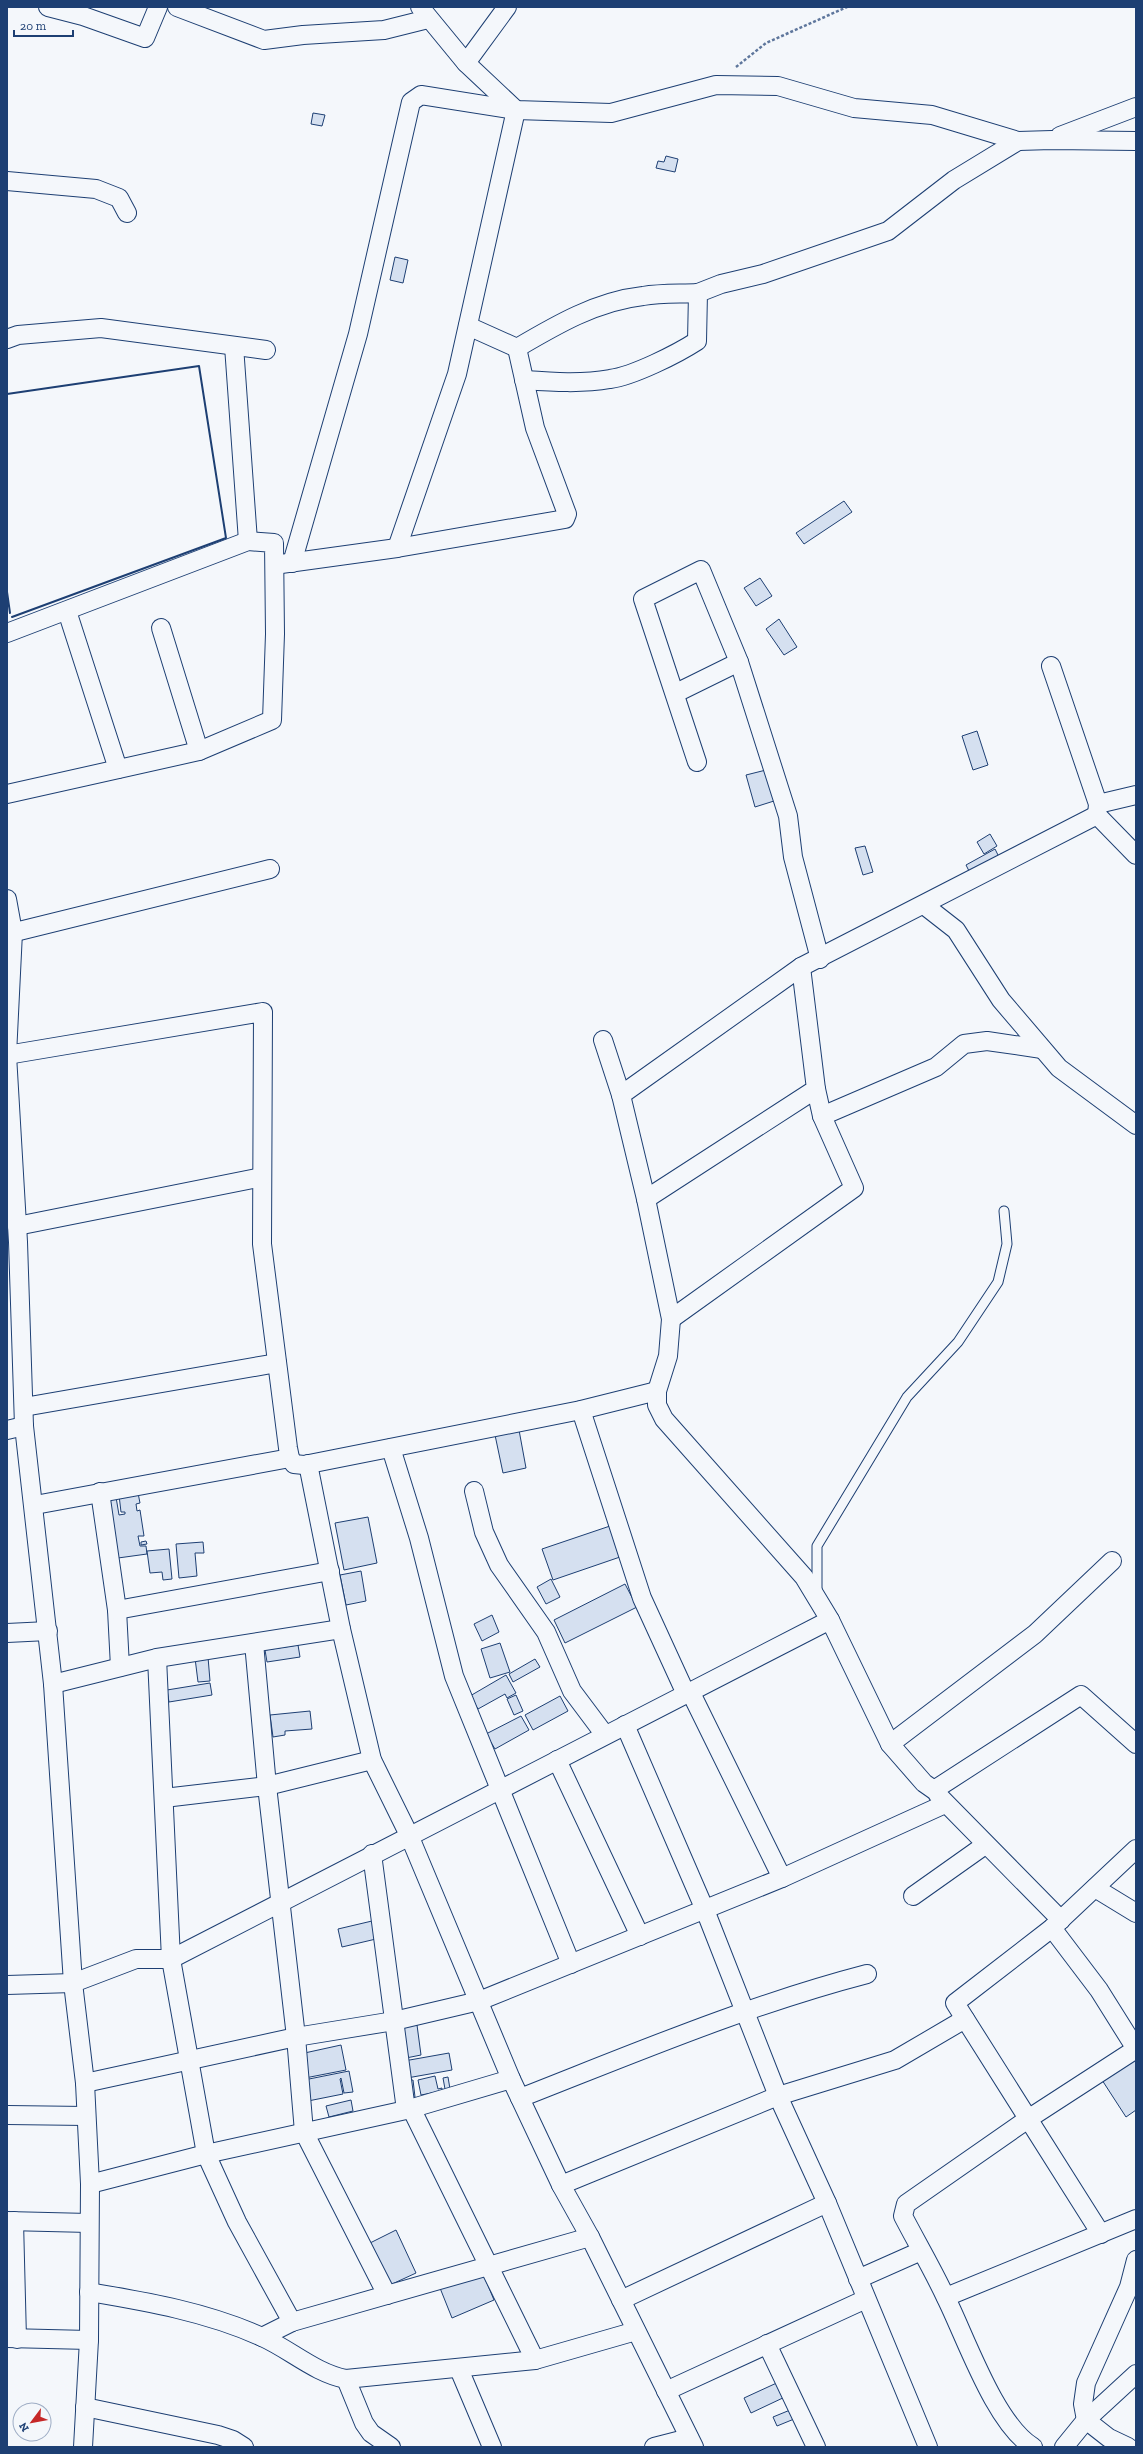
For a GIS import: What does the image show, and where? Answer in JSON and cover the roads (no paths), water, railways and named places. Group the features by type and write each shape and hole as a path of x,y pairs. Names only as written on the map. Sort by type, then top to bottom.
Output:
{"street":[{"path":"48,7 83,16 145,38 158,7"},
{"path":"466,62 507,7"},
{"path":"184,8 264,40 303,35 384,30 424,13 466,62 516,110"},
{"path":"292,562 358,334 411,102 421,95 516,110 611,112 716,85 778,86 854,108 932,115 1018,142 1052,140 1136,141"},
{"path":"1052,140 1136,107"},
{"path":"397,548 457,374 516,110"},
{"path":"517,348 557,325 607,303 643,296 698,293 721,284 763,274 888,231 954,180 1018,142"},
{"path":"7,180 96,189 119,198 127,213"},
{"path":"524,380 566,383 612,379 676,354 697,341 698,293"},
{"path":"468,326 517,348"},
{"path":"7,339 18,335 101,328 266,350"},
{"path":"234,346 248,541"},
{"path":"273,565 397,548 565,519 567,514 536,428 517,348"},
{"path":"7,794 199,751 272,720 275,634 273,565 274,542 248,541 67,611 8,628"},
{"path":"697,762 676,693 643,599 701,570 739,662 788,816 793,857 820,959"},
{"path":"67,611 118,769"},
{"path":"161,628 199,751"},
{"path":"676,693 739,662"},
{"path":"1051,666 1098,809 1136,855"},
{"path":"621,1095 801,967 820,959 924,905 1098,809 1136,795"},
{"path":"10,933 270,869"},
{"path":"7,899 10,933 8,1084 14,1238 24,1426 35,1505 53,1684 73,1983 85,2082 90,2184 89,2340 83,2447"},
{"path":"924,905 956,930 1001,1000 1059,1068 1136,1125"},
{"path":"671,1319 854,1188 822,1116 816,1089 801,967"},
{"path":"8,1055 263,1012 262,1244 290,1458 298,1466 581,1410 657,1392"},
{"path":"603,1040 621,1095 646,1199 671,1319 668,1356 657,1392 657,1405 664,1419 804,1577 830,1620 890,1744 924,1783 940,1797 985,1845 1056,1924 1136,2049 1028,2118 906,2204 903,2216 946,2297 997,2406 1015,2432 1032,2447"},
{"path":"822,1116 936,1067 964,1044 987,1041 1042,1049"},
{"path":"646,1199 816,1089"},
{"path":"14,1238 262,1177"},
{"path":"24,1408 277,1363"},
{"path":"581,1410 642,1598 782,1878"},
{"path":"7,1430 24,1426"},
{"path":"391,1448 419,1538 454,1676 572,1964"},
{"path":"35,1505 290,1458"},
{"path":"308,1464 341,1629 372,1760 410,1835 511,2079 561,2185 590,2237 692,2442 654,2447"},
{"path":"474,1491 484,1532 499,1565 546,1632 572,1691 605,1735"},
{"path":"100,1492 117,1610 120,1667"},
{"path":"890,1744 1035,1634 1112,1561"},
{"path":"117,1610 330,1571"},
{"path":"7,1985 73,1983 136,1959 171,1959 500,1788 830,1620"},
{"path":"53,1684 157,1658 341,1629"},
{"path":"7,1633 48,1631"},
{"path":"254,1643 267,1786 296,2037 304,2132 387,2295"},
{"path":"157,1658 171,1959 206,2154 237,2222 292,2322"},
{"path":"85,2082 190,2061 296,2037 394,2021 479,2002 782,1878 940,1797 1081,1695 1136,1744"},
{"path":"625,1725 705,1910 778,2096 827,2203 928,2447"},
{"path":"164,1798 267,1786 372,1760"},
{"path":"557,1760 640,1936"},
{"path":"913,1896 985,1845"},
{"path":"1101,2234 955,2003 1056,1924 1136,1849"},
{"path":"372,1854 394,2021 408,2109 535,2360"},
{"path":"1095,1888 1136,1912"},
{"path":"520,2098 745,2011 804,1990 867,1974"},
{"path":"561,2185 778,2096 895,2060 965,2019"},
{"path":"90,2184 206,2154 408,2109 511,2079"},
{"path":"7,2115 86,2116"},
{"path":"621,2300 827,2203"},
{"path":"946,2297 1136,2219"},
{"path":"89,2223 10,2221 12,2339 89,2340"},
{"path":"262,2337 292,2322 590,2237"},
{"path":"858,2279 921,2251"},
{"path":"1128,2447 1110,2438 1086,2420 1083,2404 1086,2382 1129,2287 1136,2260"},
{"path":"89,2292 180,2308 207,2316 262,2337 324,2372 346,2379 459,2369 535,2360 636,2331"},
{"path":"666,2391 866,2299"},
{"path":"767,2344 816,2447"},
{"path":"459,2369 492,2447"},
{"path":"1064,2447 1086,2420 1136,2374"},
{"path":"346,2379 364,2423 371,2433 391,2447"},
{"path":"85,2407 214,2441 234,2440 244,2447"}],"lane":[{"path":"818,1599 817,1546 908,1397 958,1342 998,1282 1007,1244 1004,1211"}]}
